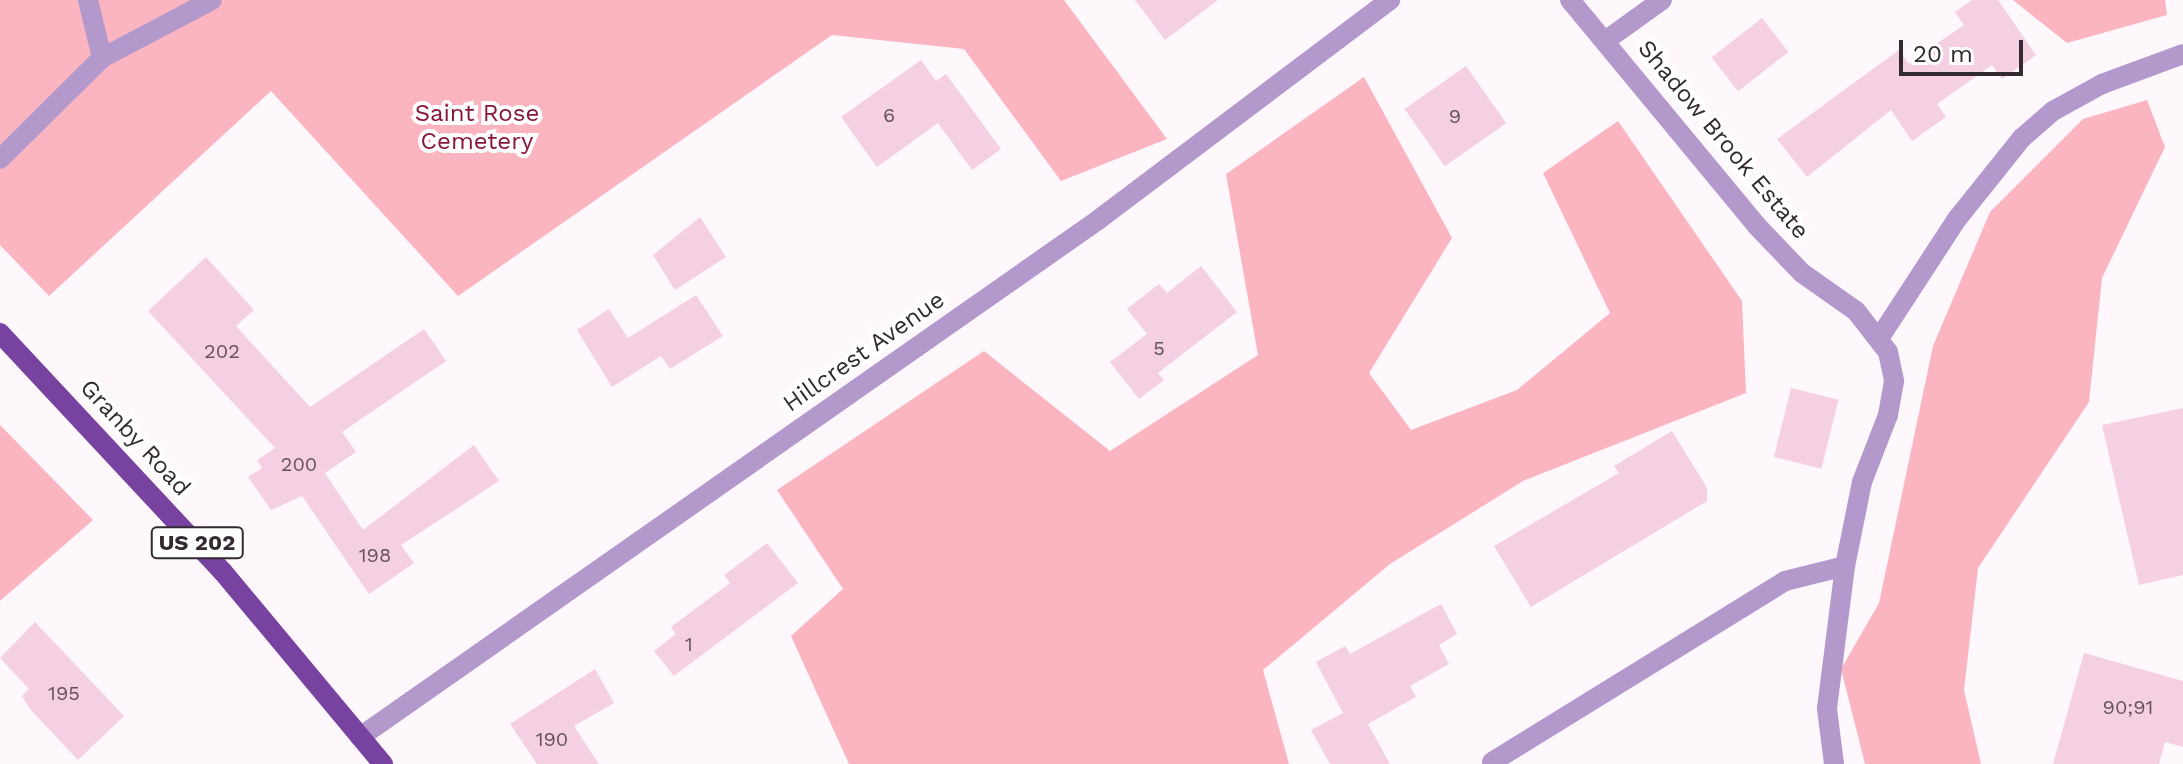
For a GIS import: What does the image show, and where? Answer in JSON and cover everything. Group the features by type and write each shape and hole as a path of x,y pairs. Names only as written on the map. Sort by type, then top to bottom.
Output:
{"main road":[{"name":"Granby Road","path":"0,333 223,572 383,764"}],"street":[{"path":"88,0 102,58"},
{"path":"0,159 102,58 212,0"},
{"name":"Hillcrest Avenue","path":"360,737 1086,228 1390,0"},
{"name":"Shadow Brook Estate","path":"1570,0 1756,225 1880,337"},
{"path":"1605,41 1662,0"},
{"path":"1834,764 1827,709 1845,566 1862,482 1894,381 1880,337 1957,219 2022,138 2053,111 2102,84 2183,54"},
{"path":"1492,762 1785,581 1845,566"}],"green space":[{"name":"Saint Rose Cemetery","path":"0,0 1064,0 1167,139 1061,181 964,49 832,35 458,296 271,91 49,296 0,245"},
{"path":"2013,0 2165,0 2167,15 2067,43"},
{"path":"1364,77 1452,238 1369,373 1411,430 1517,390 1610,313 1543,173 1618,121 1742,301 1746,393 1523,481 1390,564 1263,670 1289,764 849,764 791,636 843,589 777,490 984,351 1110,451 1258,355 1226,174"},
{"path":"2147,100 2165,147 2102,278 2089,402 1978,568 1964,690 1981,764 1865,764 1841,669 1879,603 1933,346 1990,212 2083,119"},
{"path":"0,425 93,520 0,601"}],"building":[{"path":"1135,0 1218,0 1165,40"},
{"path":"1972,0 1998,0 2036,55 2002,79 1992,65 1937,104 1946,117 1912,141 1891,110 1807,177 1777,139 1899,50 1908,63 1964,25 1955,12"},
{"path":"1762,18 1788,52 1738,91 1712,57"},
{"path":"921,60 936,81 946,74 1001,149 972,170 938,123 877,167 841,117"},
{"path":"1466,66 1506,123 1445,166 1405,109"},
{"path":"700,217 726,257 675,290 653,255"},
{"path":"206,257 254,310 236,326 310,407 424,329 446,361 342,432 356,452 325,473 363,530 474,445 499,481 401,545 414,563 369,594 302,496 271,510 248,477 262,468 257,460 275,448 148,311"},
{"path":"1201,266 1237,312 1158,373 1164,380 1139,399 1110,362 1147,334 1127,309 1159,284 1167,293"},
{"path":"696,295 723,336 670,369 661,356 612,387 577,330 609,309 628,338"},
{"path":"1791,388 1839,400 1821,469 1774,457"},
{"path":"2183,408 2183,575 2139,585 2102,425"},
{"path":"1672,431 1707,488 1707,501 1531,607 1494,546 1619,473 1614,466"},
{"path":"767,543 798,583 674,676 654,651 676,634 671,627 730,583 724,575"},
{"path":"1441,604 1457,634 1439,645 1449,664 1410,686 1416,697 1368,724 1390,764 1330,764 1311,730 1343,713 1316,662 1345,646 1350,654"},
{"path":"35,622 124,716 78,760 30,709 22,696 29,689 0,658"},
{"path":"2084,653 2183,681 2183,747 2165,742 2159,764 2053,764"},
{"path":"595,669 614,703 574,726 599,764 537,764 510,724"}]}
